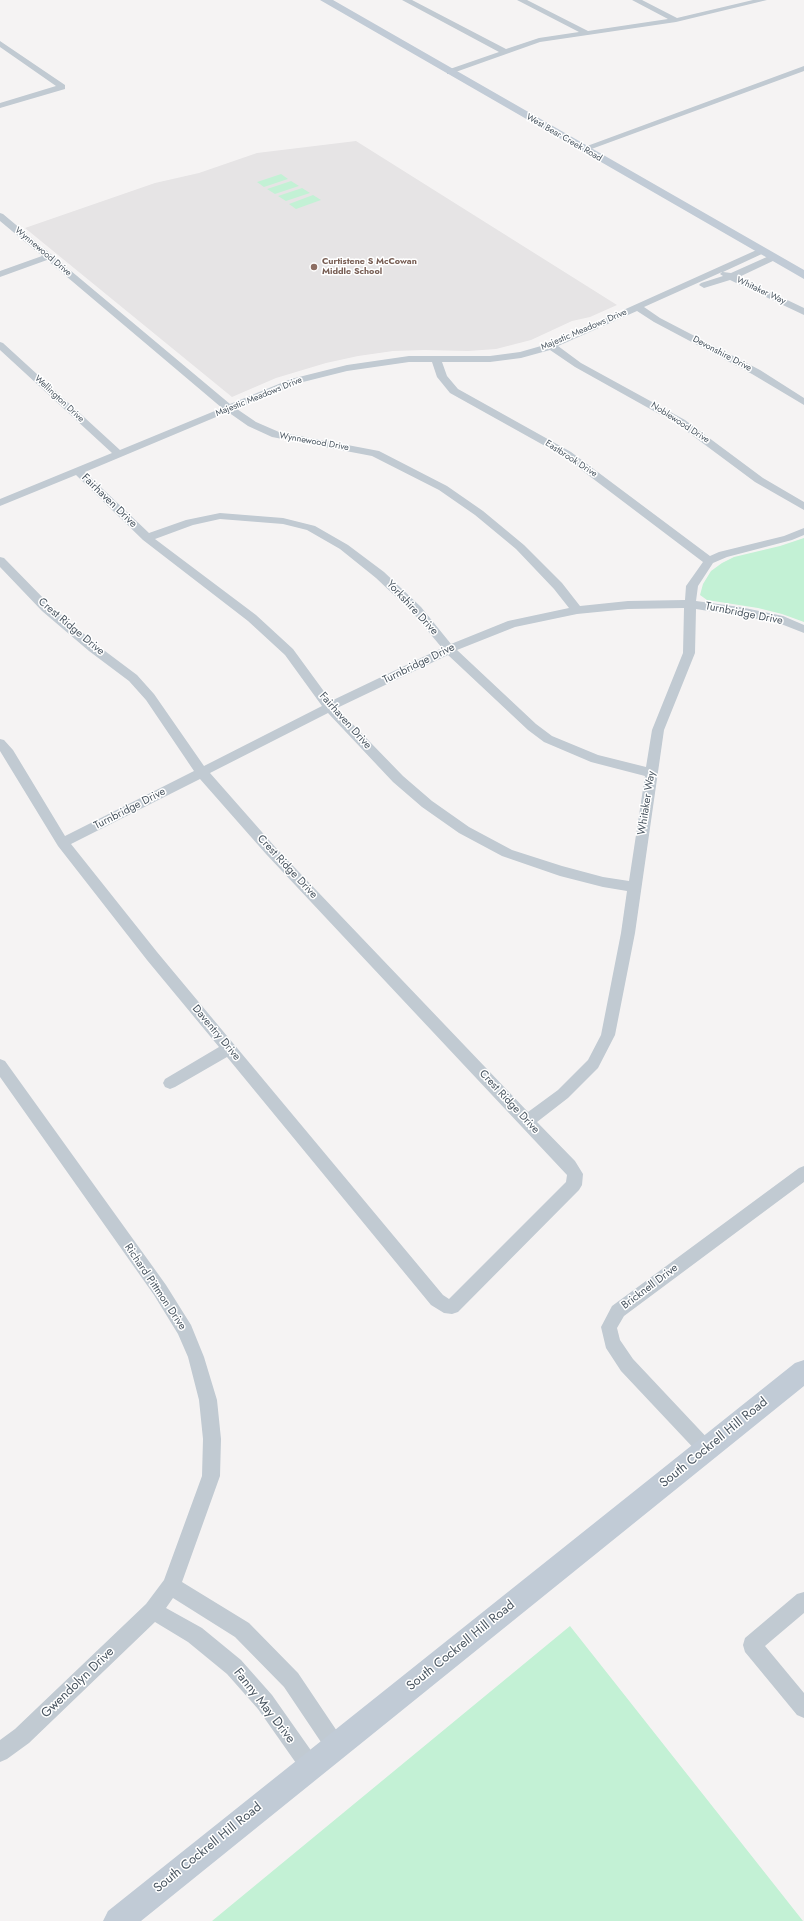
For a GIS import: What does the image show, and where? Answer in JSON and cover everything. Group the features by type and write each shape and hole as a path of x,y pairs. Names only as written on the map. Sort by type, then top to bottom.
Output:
{"main road":[{"name":"West Bear Creek Road","path":"325,0 804,276"},
{"name":"South Cockrell Hill Road","path":"118,1921 804,1371"}],"street":[{"path":"406,0 505,52"},
{"path":"521,0 587,33"},
{"path":"636,0 676,20"},
{"path":"450,72 539,40 676,20 749,1 764,0"},
{"path":"0,43 62,87 0,106"},
{"path":"584,149 804,68"},
{"name":"Wynnewood Drive","path":"0,216 230,409 252,424 276,435 375,453 444,488 479,513 520,547 558,586 577,610"},
{"name":"Majestic Meadows Drive","path":"0,503 295,381 347,368 409,359 506,358 552,346 639,308 761,251"},
{"path":"0,274 48,257"},
{"name":"Majestic Meadows Drive","path":"665,296 731,277 772,258"},
{"name":"Whitaker Way","path":"719,270 804,312"},
{"name":"Devonshire Drive","path":"639,308 657,320 756,372 804,402"},
{"name":"Wellington Drive","path":"0,345 119,454"},
{"name":"Noblewood Drive","path":"552,346 578,365 681,422 759,480 804,507"},
{"name":"Eastbrook Drive","path":"436,359 442,378 454,391 471,402 494,412 567,454 709,561"},
{"name":"Fairhaven Drive","path":"78,471 148,538 252,618 289,652 329,707 398,779 426,804 464,830 507,853 554,869 603,882 635,886"},
{"name":"Yorkshire Drive","path":"148,538 184,524 220,516 249,517 283,521 311,528 344,547 380,575 417,610 449,649 532,727 548,739 595,759 652,772"},
{"path":"709,561 723,554 788,538 804,531"},
{"name":"Crest Ridge Drive","path":"0,560 46,608 93,648 133,678 150,697 202,773 271,850 570,1166 575,1174"},
{"name":"Whitaker Way","path":"527,1121 563,1094 593,1064 608,1035 635,886 658,730 689,653 692,586 709,561"},
{"name":"Turnbridge Drive","path":"63,843 329,707 471,638 512,624 577,610 628,605 690,604 740,611 779,619 804,629"},
{"name":"Daventry Drive","path":"0,742 9,753 63,843 152,956 437,1300 444,1306 452,1307 574,1185 575,1174"},
{"path":"170,1083 229,1048"},
{"name":"Richard Pittmon Drive","path":"0,1065 160,1290 185,1330 196,1357 208,1400 212,1439 211,1476 171,1586 153,1611"},
{"name":"Bricknell Drive","path":"706,1449 627,1365 612,1344 609,1327 618,1311 804,1173"},
{"path":"171,1586 242,1630 291,1680 336,1747"},
{"path":"804,1601 752,1645 804,1708"},
{"name":"Gwendolyn Drive","path":"0,1752 22,1736 153,1611"},
{"name":"Fanny May Drive","path":"153,1611 195,1635 234,1667 265,1702 310,1766"}],"shaded area":[{"name":"Curtistene S McCowan Middle School","path":"356,141 617,305 590,317 572,321 531,340 496,349 468,351 393,351 358,356 326,363 276,378 232,397 25,228 155,183 199,173 257,153"}],"green space":[{"path":"281,174 288,179 264,187 257,182"},
{"path":"291,181 299,186 275,194 267,189"},
{"path":"302,188 310,193 286,201 278,196"},
{"path":"313,195 321,200 296,209 289,204"},
{"path":"804,538 804,622 782,614 758,608 707,600 700,595 703,584 711,571 722,563 734,557 780,546"},
{"path":"570,1626 803,1921 212,1921"}],"place":[{"name":"Curtistene S McCowan Middle School","path":"314,267"}]}
